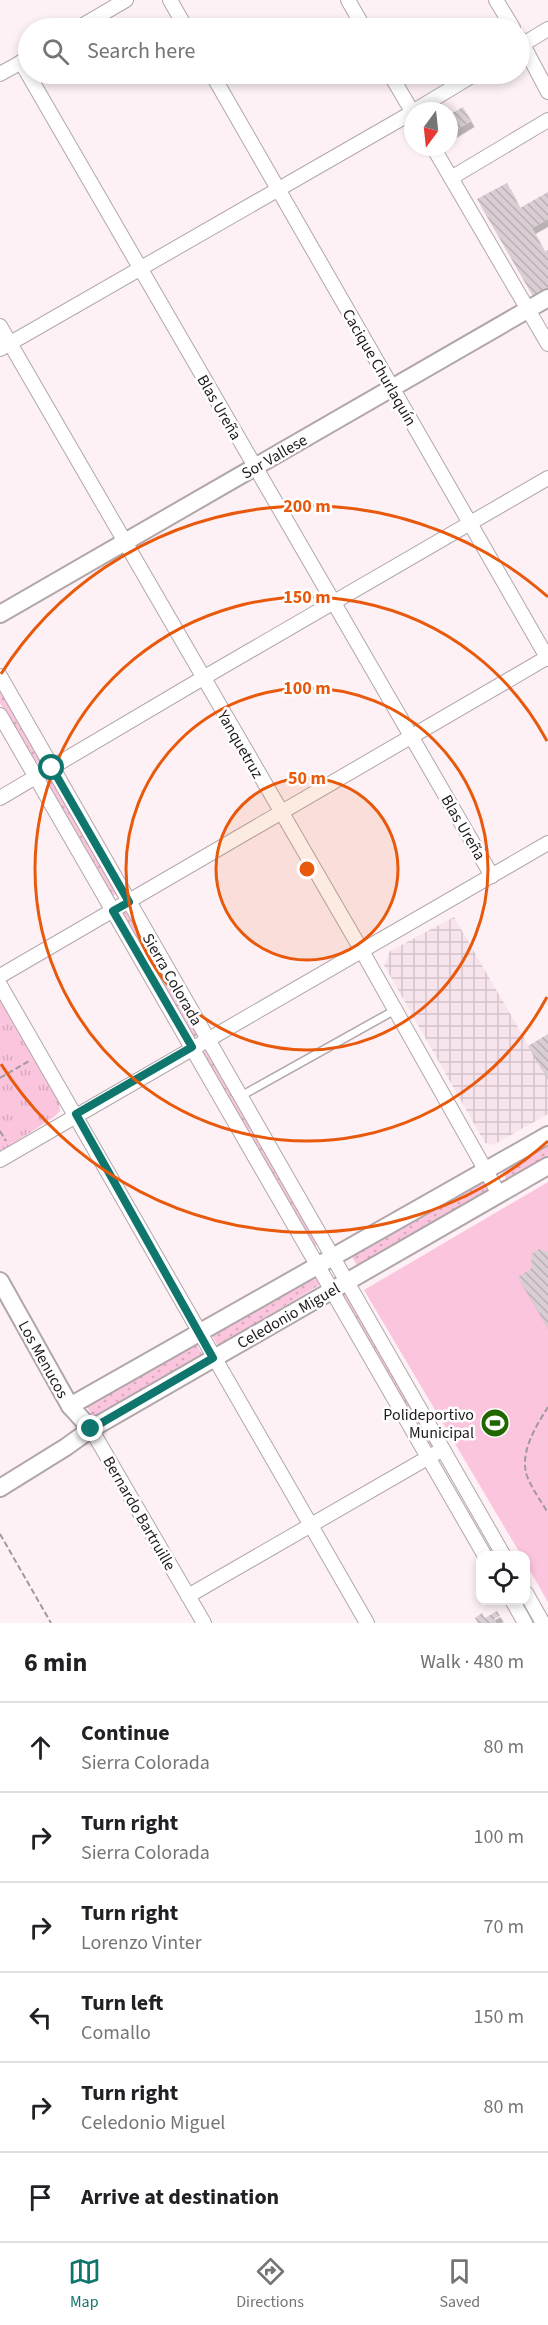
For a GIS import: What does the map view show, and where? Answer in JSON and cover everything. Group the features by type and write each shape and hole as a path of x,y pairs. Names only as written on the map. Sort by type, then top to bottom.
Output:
{"street":[{"path":"95,18 126,0"},
{"path":"170,0 180,18"},
{"path":"348,0 358,18"},
{"path":"496,0 507,18"},
{"path":"530,38 548,29"},
{"path":"530,60 548,92"},
{"path":"0,74 18,64"},
{"name":"Blas Ureña","path":"38,84 140,271 492,876"},
{"name":"Cacique Churlaquín","path":"218,84 548,658"},
{"path":"396,84 407,102"},
{"path":"429,102 459,84"},
{"path":"5,346 140,271 404,117"},
{"path":"451,178 548,120"},
{"path":"438,156 548,345"},
{"name":"Sor Vallese","path":"0,614 548,297"},
{"name":"Yanquetruz","path":"0,326 5,346 124,542 362,951 499,1194"},
{"path":"0,798 548,478"},
{"path":"0,976 548,658"},
{"name":"Sierra Colorada","path":"0,676 241,1096 339,1285"},
{"name":"Sierra Colorada","path":"0,715 192,1047 326,1261"},
{"path":"0,1160 548,843"},
{"path":"0,985 367,1623"},
{"name":"Celedonio Miguel","path":"70,1406 548,1135"},
{"name":"Celedonio Miguel","path":"0,1488 91,1429 548,1166"},
{"name":"Los Menucos","path":"0,1281 70,1406"},
{"path":"339,1285 443,1449 501,1551"},
{"path":"339,1285 428,1458 482,1551"},
{"name":"Bernardo Bartruille","path":"70,1406 91,1429 204,1623"},
{"path":"189,1596 443,1449"},
{"path":"530,1601 543,1623"},
{"path":"515,1605 525,1623"}],"lane":[{"path":"241,1096 395,1010"}],"path":[{"path":"0,1078 40,1054"},
{"path":"548,1407 535,1427 527,1447 527,1475 548,1513"},
{"path":"0,1534 51,1623"}],"shaded area":[{"path":"454,917 548,1079 548,1114 493,1145 485,1143 384,965 390,951"}],"green space":[{"path":"0,691 40,761 35,764 0,703"},
{"path":"50,776 117,894 111,897 45,779"},
{"path":"125,910 198,1035 192,1038 120,913"},
{"path":"0,1000 59,1100 60,1111 0,1152"},
{"path":"206,1051 321,1243 314,1247 200,1054"},
{"path":"548,1140 548,1156 507,1180 500,1168"},
{"path":"483,1177 490,1188 357,1265 350,1254"},
{"name":"Polideportivo Municipal","path":"548,1182 548,1602 530,1571 530,1551 519,1551 364,1290"},
{"path":"313,1272 321,1284 218,1346 211,1334"},
{"path":"346,1291 435,1445 429,1448 340,1294"},
{"path":"195,1342 203,1356 94,1419 86,1405"}],"building":[{"path":"463,107 471,121 458,129 458,110"},
{"path":"507,183 520,208 548,192 548,219 532,228 545,252 548,250 548,287 533,296 477,199"},
{"path":"548,1034 548,1079 528,1046"},
{"path":"539,1249 548,1252 548,1328 518,1277 532,1268 532,1254"},
{"path":"497,1611 500,1616 494,1619 496,1623 478,1623 475,1618 482,1613 485,1618"}],"place":[{"name":"Polideportivo Municipal","path":"495,1423"}],"route":[{"path":"52,768 129,902 113,911 192,1047 76,1114 213,1358 91,1429"}]}
